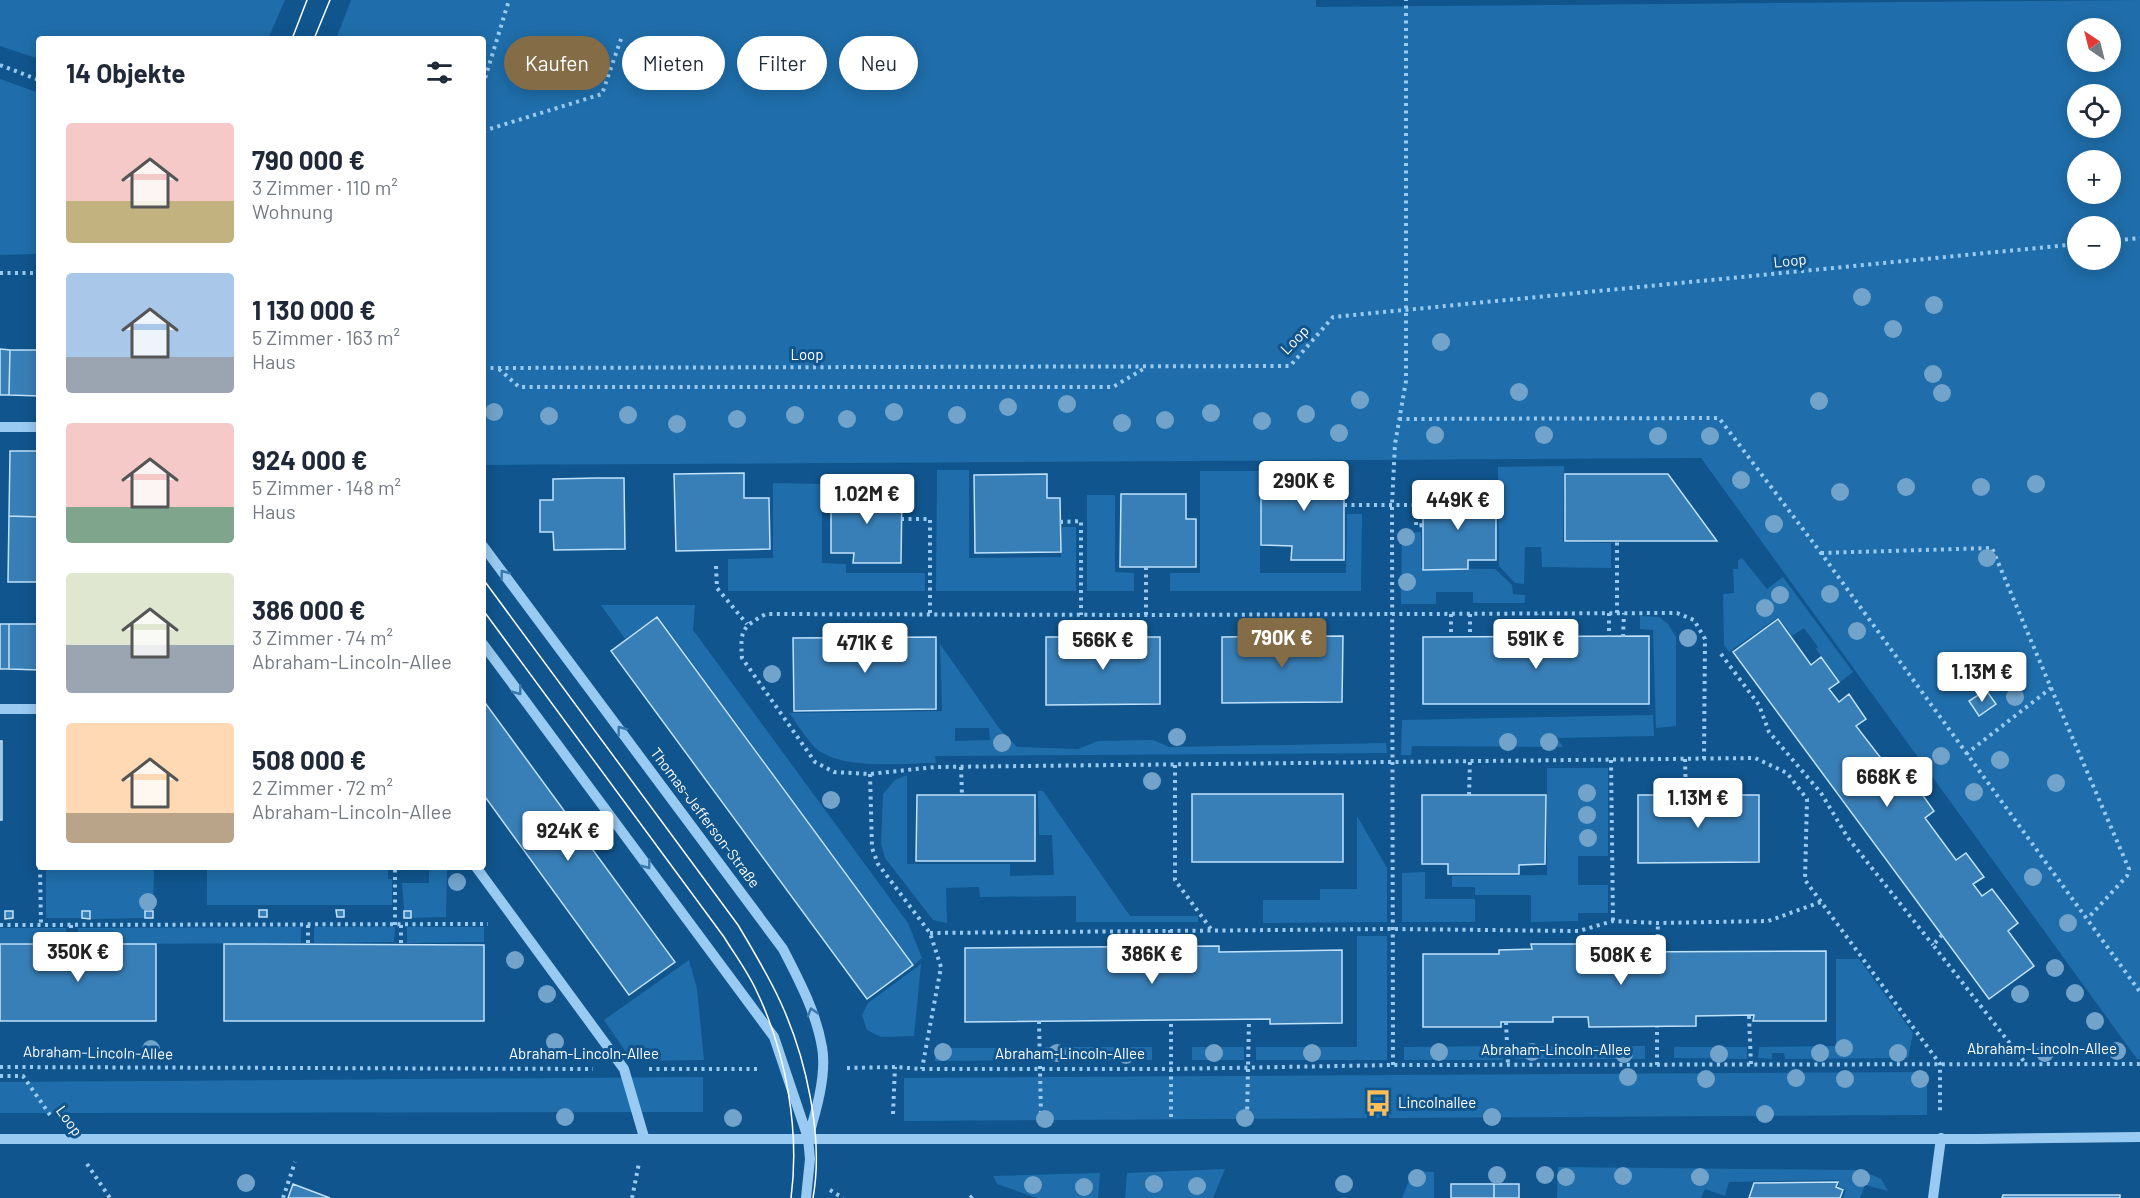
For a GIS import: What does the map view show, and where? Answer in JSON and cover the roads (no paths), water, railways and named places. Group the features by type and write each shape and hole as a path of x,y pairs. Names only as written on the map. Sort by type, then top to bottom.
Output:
{"street":[{"path":"0,427 36,427"},
{"name":"Thomas-Jefferson-Straße","path":"486,550 783,949 807,997 823,1049 821,1091 808,1138"},
{"name":"Thomas-Jefferson-Straße","path":"486,648 774,1037 808,1138 809,1168 806,1198"},
{"path":"0,709 36,709"},
{"path":"478,870 624,1069 644,1137"},
{"path":"0,1139 2140,1137"},
{"path":"1933,1198 1941,1138"}],"tram line":[{"path":"293,36 307,0"},
{"path":"315,36 330,0"},
{"path":"486,583 738,925 765,972 789,1023 805,1072 816,1149 813,1198"},
{"path":"486,614 724,937 746,971 767,1016 783,1066 794,1146 791,1198"}],"place":[{"name":"Lincolnallee","path":"1378,1103"}]}
